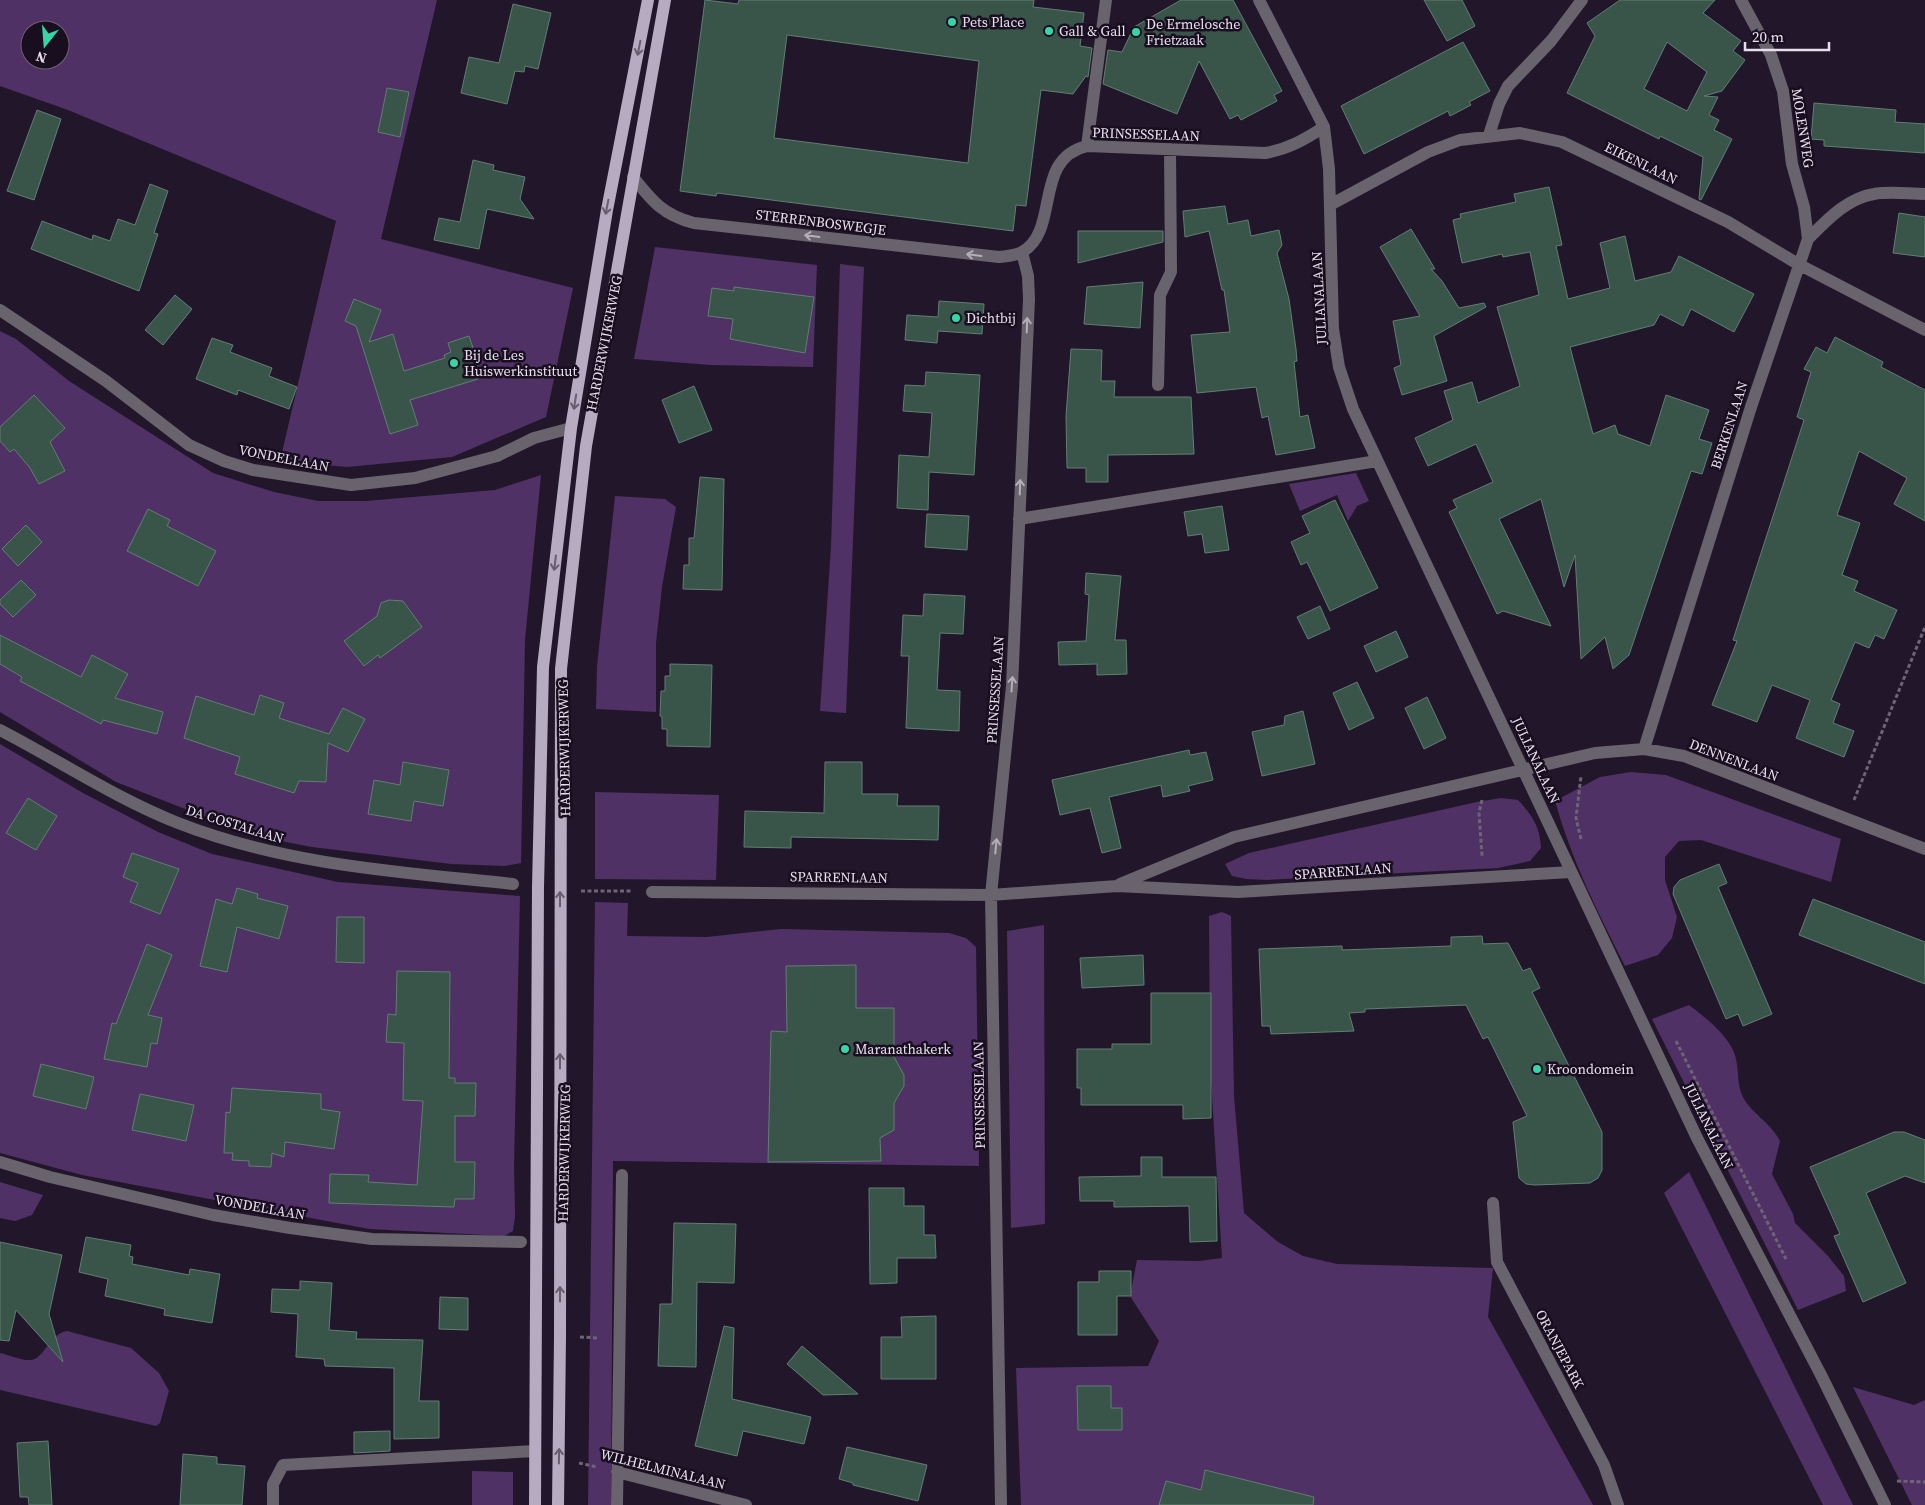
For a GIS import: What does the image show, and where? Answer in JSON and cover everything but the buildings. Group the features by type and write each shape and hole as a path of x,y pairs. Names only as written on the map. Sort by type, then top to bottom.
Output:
{"main road":[{"name":"HARDERWIJKERWEG","path":"535,1505 538,896 542,667 571,428 607,210 648,0"},
{"name":"HARDERWIJKERWEG","path":"558,1505 561,669 586,446 665,0"}],"street":[{"path":"1087,146 1106,0"},
{"name":"JULIANALAAN","path":"1259,0 1324,127 1329,169 1333,329 1339,366 1353,409 1697,1138 1821,1375 1885,1505"},
{"path":"1489,135 1499,104 1508,86 1551,41 1582,0"},
{"name":"MOLENWEG","path":"1742,0 1771,55 1784,91 1792,164 1804,207 1808,239"},
{"name":"PRINSESSELAAN","path":"1001,1505 991,894 1012,686 1029,299 1028,276 1022,252 1032,243 1040,228 1057,167 1063,157 1074,150 1087,146 1265,153 1283,150 1324,127"},
{"name":"EIKENLAAN","path":"1330,205 1428,152 1460,140 1489,135 1520,133 1562,142 1728,222 1798,264 1925,330"},
{"path":"1158,385 1160,295 1171,272 1170,150"},
{"name":"STERRENBOSWEGJE","path":"633,177 661,209 670,215 694,223 987,257 1012,255 1022,252"},
{"name":"BERKENLAAN","path":"1644,749 1798,264 1808,239 1828,218 1862,196 1876,193 1925,194"},
{"name":"VONDELLAAN","path":"0,310 106,381 190,445 224,461 253,470 351,485 415,478 497,456 534,438 571,428"},
{"path":"1019,519 1377,461"},
{"name":"DA COSTALAAN","path":"0,730 96,785 178,823 266,851 342,865 513,884"},
{"name":"DENNENLAAN","path":"1525,770 1583,756 1644,749 1684,756 1925,849"},
{"name":"SPARRENLAAN","path":"1117,886 1234,836 1525,770"},
{"name":"SPARRENLAAN","path":"652,892 991,894 1117,886 1238,892 1571,872"},
{"name":"VONDELLAAN","path":"0,1162 50,1177 213,1215 290,1228 372,1239 521,1242"},
{"path":"617,1505 622,1175"},
{"name":"ORANJEPARK","path":"1493,1203 1497,1262 1604,1465 1618,1505"},
{"path":"273,1505 274,1484 283,1465 535,1451"},
{"name":"WILHELMINALAAN","path":"617,1472 746,1505"}],"path":[{"path":"1846,819 1925,627"},
{"path":"1581,842 1576,818 1583,756"},
{"path":"1484,877 1479,813 1485,780"},
{"path":"582,881 582,900"},
{"path":"560,889 652,892"},
{"path":"1673,1035 1790,1266"},
{"path":"577,1328 577,1338"},
{"name":"WILHELMINALAAN","path":"573,1461 617,1472"},
{"path":"1893,1474 1897,1483 1925,1482"}],"shaded area":[{"path":"0,0 437,0 381,239 573,288 546,417 452,457 347,467 280,461 336,221 68,110 0,86"},
{"path":"655,247 817,265 813,367 711,365 634,359"},
{"path":"840,264 864,267 846,713 820,711 831,546"},
{"path":"0,331 16,339 69,381 213,473 274,492 318,501 366,501 495,490 541,475 525,640 521,863 505,866 451,864 312,847 276,840 221,823 116,782 0,712"},
{"path":"1356,473 1369,501 1357,506 1348,521 1337,495 1300,511 1289,484"},
{"path":"615,496 665,499 676,507 662,587 656,643 656,712 596,709 597,666"},
{"path":"0,744 83,793 158,832 212,854 338,882 520,896 514,1165 515,1216 513,1231 504,1236 369,1229 82,1175 0,1153"},
{"path":"1631,772 1666,775 1841,839 1831,882 1701,840 1679,841 1665,857 1665,880 1677,917 1672,938 1658,955 1625,966 1577,865 1555,801 1600,777"},
{"path":"595,792 719,795 716,880 595,879"},
{"path":"1501,798 1518,800 1537,827 1541,848 1530,861 1498,868 1267,880 1232,876 1225,864 1249,853"},
{"path":"595,902 628,903 627,936 707,937 781,929 949,933 966,938 976,947 979,1166 613,1161 611,1505 588,1505"},
{"path":"1222,912 1231,916 1234,1096 1244,1213 1278,1242 1303,1256 1337,1264 1493,1268 1488,1317 1593,1505 1021,1505 1016,1368 1148,1366 1159,1341 1130,1296 1137,1260 1199,1261 1222,1258 1210,1064 1209,916"},
{"path":"1044,925 1045,1224 1011,1228 1007,931"},
{"path":"1689,1005 1724,1036 1734,1051 1743,1097 1750,1108 1780,1141 1772,1174 1793,1214 1795,1223 1828,1256 1844,1276 1846,1291 1798,1310 1652,1019"},
{"path":"1689,1172 1853,1505 1823,1505 1664,1193"},
{"path":"0,1182 43,1195 32,1215 15,1221 0,1218"},
{"path":"67,1331 131,1348 159,1373 169,1391 160,1423 156,1426 0,1390 0,1353 24,1360 36,1359 51,1341"},
{"path":"1853,1387 1914,1405 1925,1400 1925,1505 1912,1505"},
{"path":"472,1471 513,1472 513,1505 472,1505"}],"place":[{"name":"Pets Place","path":"952,22"},
{"name":"Gall & Gall","path":"1049,31"},
{"name":"De Ermelosche Frietzaak","path":"1136,32"},
{"name":"Dichtbij","path":"956,318"},
{"name":"Bij de Les Huiswerkinstituut","path":"454,363"},
{"name":"Maranathakerk","path":"845,1049"},
{"name":"Kroondomein","path":"1537,1069"}]}
